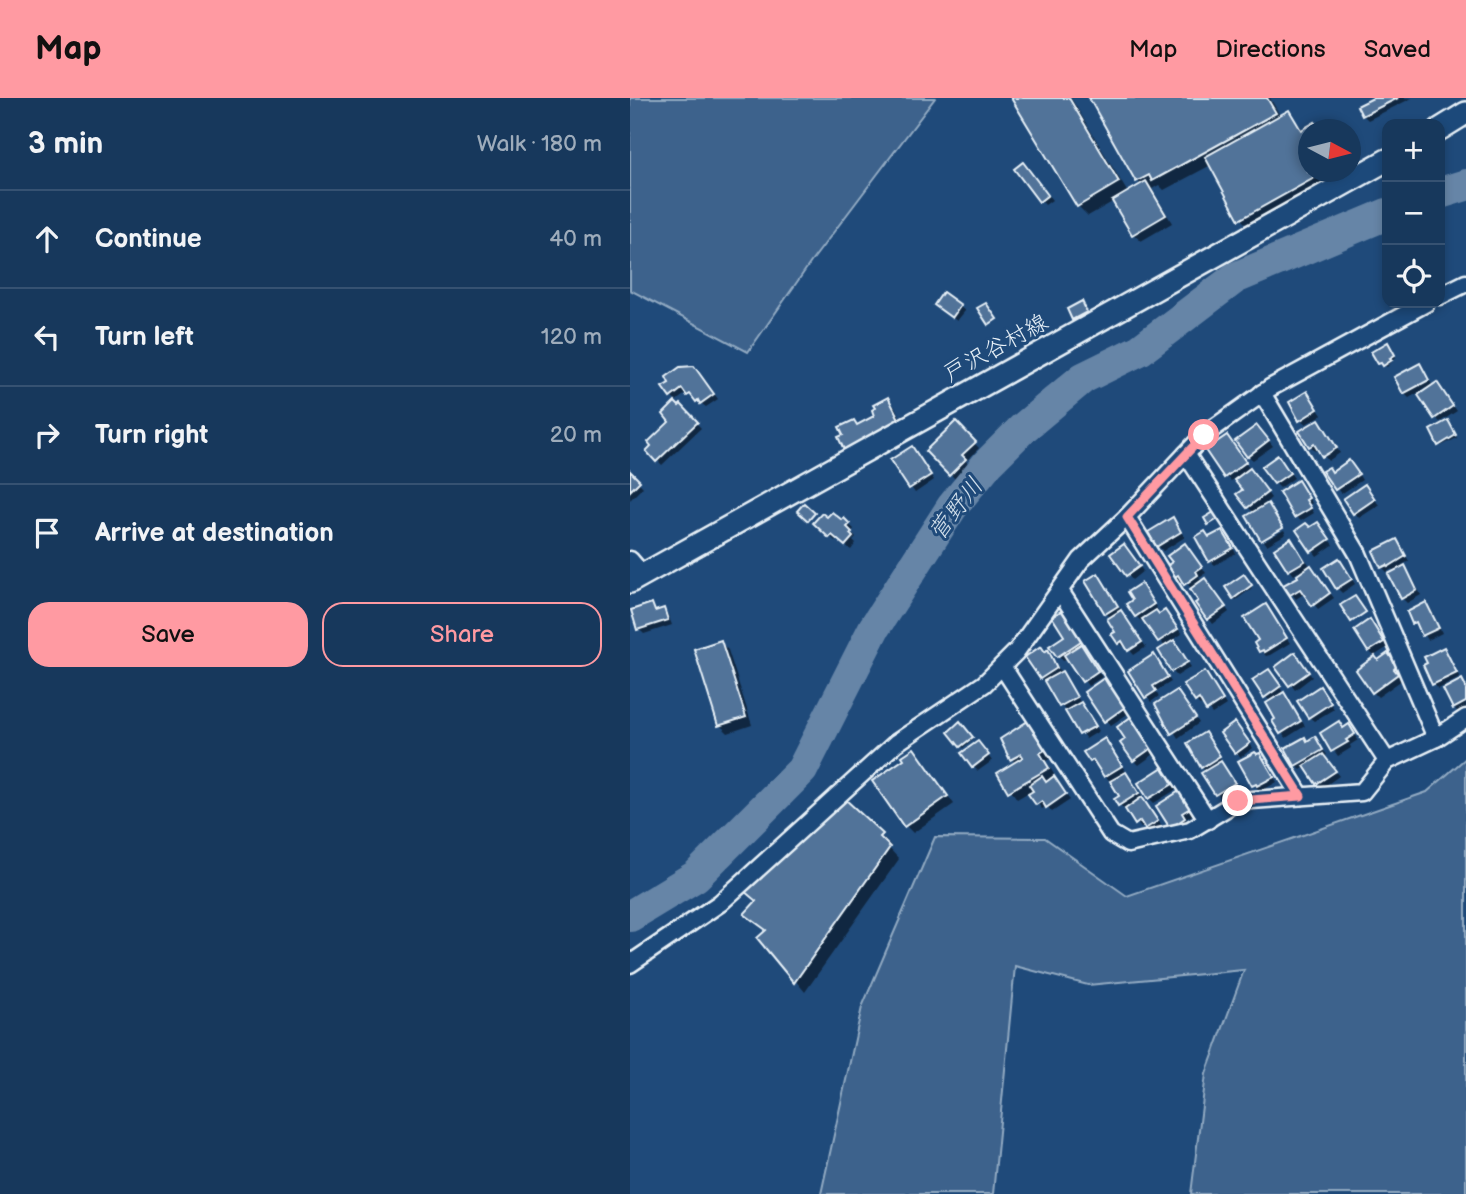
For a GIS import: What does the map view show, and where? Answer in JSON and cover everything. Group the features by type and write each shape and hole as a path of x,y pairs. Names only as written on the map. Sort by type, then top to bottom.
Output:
{"main road":[{"path":"1445,126 1466,113"},
{"name":"戸沢谷村線","path":"634,572 1382,163"}],"street":[{"path":"1445,294 1466,283"},
{"path":"630,964 720,903 896,743 984,684 1016,652 1081,560 1127,517 1204,435 1262,393 1417,308"},
{"path":"1262,393 1358,554 1436,738"},
{"path":"1186,454 1387,761"},
{"path":"1127,517 1301,796"},
{"path":"1059,591 1209,820"},
{"path":"1002,666 1111,834 1128,844 1191,830 1238,801 1362,792 1387,761 1436,738 1466,718"}],"shaded area":[{"path":"630,98 935,98 811,262 748,352 630,290"},
{"path":"1466,758 1466,1194 1191,1194 1206,1074 1244,970 1088,985 1015,966 993,1194 821,1194 862,1007 935,837 1045,838 1127,896 1427,792"}],"building":[{"path":"1011,98 1069,98 1119,182 1077,207"},
{"path":"1089,98 1267,98 1276,113 1152,181 1149,175 1136,182"},
{"path":"1373,98 1398,98 1362,116 1357,106"},
{"path":"1289,110 1298,125 1298,182 1307,182 1239,220 1205,157"},
{"path":"1023,162 1048,195 1039,202 1014,169"},
{"path":"1146,181 1166,215 1132,235 1112,201"},
{"path":"943,292 961,305 952,318 934,305"},
{"path":"1082,301 1087,312 1072,320 1067,309"},
{"path":"986,303 997,319 988,325 977,308"},
{"path":"1388,342 1395,355 1383,366 1378,364 1371,352"},
{"path":"1420,363 1429,380 1403,394 1394,377"},
{"path":"694,366 714,394 700,404 690,394 687,396 682,389 670,398 662,387 669,383 666,377 680,367"},
{"path":"1437,382 1453,406 1434,419 1418,395"},
{"path":"1307,391 1318,409 1299,421 1289,402"},
{"path":"888,397 900,421 846,454 838,437 843,435 839,427 854,420 857,425 874,416 873,405"},
{"path":"675,402 679,406 681,404 698,422 656,462 646,451 651,446 648,442 669,422 663,414"},
{"path":"1319,419 1337,448 1322,457 1314,444 1309,447 1299,431"},
{"path":"1448,420 1456,435 1438,446 1430,430"},
{"path":"956,421 976,442 962,455 966,459 949,476 925,451"},
{"path":"1257,425 1269,440 1247,457 1235,441"},
{"path":"1227,435 1246,462 1224,478 1205,450"},
{"path":"912,446 931,475 909,489 890,460"},
{"path":"1278,455 1290,473 1274,484 1261,467"},
{"path":"1349,460 1359,474 1335,490 1322,471 1329,467 1332,472"},
{"path":"1250,468 1268,492 1247,508 1236,494 1242,490 1234,480"},
{"path":"630,471 640,481 630,491"},
{"path":"1298,480 1309,498 1306,500 1311,508 1294,518 1279,492"},
{"path":"1365,484 1375,499 1353,514 1343,499"},
{"path":"804,503 815,513 808,521 797,511"},
{"path":"1268,503 1283,528 1261,541 1246,516"},
{"path":"832,512 850,524 847,527 853,537 845,546 832,535 829,538 813,523 822,513 827,517"},
{"path":"1214,512 1218,519 1208,525 1204,518"},
{"path":"1173,517 1181,532 1156,547 1148,532"},
{"path":"1318,522 1330,539 1311,552 1296,530 1306,523 1310,527"},
{"path":"1222,530 1233,548 1209,562 1195,537 1205,531 1209,537"},
{"path":"1291,538 1305,561 1288,571 1274,549"},
{"path":"1397,539 1406,556 1388,567 1387,565 1381,568 1373,551"},
{"path":"1185,543 1202,567 1196,571 1198,575 1184,585 1178,575 1173,578 1165,567 1172,562 1167,556"},
{"path":"1124,544 1140,566 1126,576 1110,554"},
{"path":"1339,558 1352,579 1336,589 1323,568"},
{"path":"1311,565 1330,593 1312,606 1300,589 1290,595 1283,585 1298,577 1297,575"},
{"path":"1405,565 1417,590 1401,599 1388,574"},
{"path":"1098,573 1118,606 1105,614 1085,581"},
{"path":"1244,574 1252,585 1233,599 1225,587"},
{"path":"1205,578 1226,607 1207,620 1195,603 1198,601 1190,589"},
{"path":"1141,583 1154,604 1135,617 1126,604 1132,600 1127,592"},
{"path":"1355,596 1366,612 1351,622 1340,605"},
{"path":"1426,602 1439,628 1422,636 1416,622 1412,624 1407,612"},
{"path":"652,603 655,611 664,608 668,620 637,630 631,610"},
{"path":"1266,604 1287,638 1264,652 1259,652 1254,643 1258,640 1244,618"},
{"path":"1064,609 1084,639 1057,657 1049,646 1064,636 1052,617"},
{"path":"1121,610 1142,642 1128,651 1122,641 1118,644 1111,634 1115,632 1107,619"},
{"path":"1156,610 1159,614 1165,610 1178,629 1158,642 1142,619"},
{"path":"1370,619 1384,642 1368,652 1354,630"},
{"path":"721,640 746,717 718,726 694,649"},
{"path":"1174,640 1188,662 1171,672 1158,650"},
{"path":"1081,644 1098,671 1082,682 1064,655"},
{"path":"1041,646 1045,652 1048,649 1057,668 1040,679 1025,657"},
{"path":"1444,647 1457,673 1432,685 1423,665 1427,663 1424,657"},
{"path":"1295,652 1309,672 1289,686 1275,667"},
{"path":"1388,653 1397,666 1394,669 1398,674 1372,693 1356,670 1375,656 1378,660"},
{"path":"1154,654 1168,677 1153,686 1156,691 1145,698 1128,671"},
{"path":"1269,669 1281,686 1264,698 1252,680"},
{"path":"1062,671 1077,697 1059,707 1044,681"},
{"path":"1205,671 1223,700 1206,711 1199,699 1195,702 1183,684"},
{"path":"1104,678 1109,686 1113,683 1128,705 1104,722 1084,692"},
{"path":"1462,679 1466,687 1466,702 1453,709 1443,689"},
{"path":"1320,686 1331,703 1308,718 1297,701"},
{"path":"1177,690 1196,718 1171,734 1155,704"},
{"path":"1284,692 1301,721 1280,734 1266,703"},
{"path":"1081,702 1096,726 1079,735 1065,711"},
{"path":"1132,716 1153,747 1133,761 1120,743 1125,739 1117,727"},
{"path":"960,721 973,737 960,747 948,732"},
{"path":"1028,721 1045,750 1040,753 1049,768 1008,792 997,773 1023,757 1021,754 1010,760 1000,739"},
{"path":"1339,721 1343,728 1349,724 1355,734 1346,740 1348,742 1331,752 1320,733"},
{"path":"1235,722 1250,743 1235,754 1220,733"},
{"path":"1205,732 1220,756 1201,768 1187,743"},
{"path":"1315,736 1323,750 1295,766 1285,748 1305,737 1307,741"},
{"path":"1105,738 1122,766 1104,777 1093,760 1090,762 1083,752"},
{"path":"978,741 989,755 972,768 961,753"},
{"path":"914,748 948,796 904,827 872,781 904,759 902,756"},
{"path":"1255,752 1260,753 1274,777 1252,786 1238,761"},
{"path":"1323,754 1336,771 1316,784 1304,766"},
{"path":"1221,761 1235,783 1215,795 1201,773"},
{"path":"1163,767 1173,784 1148,799 1138,783"},
{"path":"1126,772 1139,793 1118,806 1114,799 1119,796 1110,781"},
{"path":"1042,776 1046,782 1054,776 1066,794 1046,808 1042,801 1036,805 1028,794 1033,791 1029,785"},
{"path":"1181,790 1192,807 1182,813 1185,818 1170,828 1156,806"},
{"path":"1142,797 1158,821 1145,829 1140,821 1135,825 1125,809"},
{"path":"845,799 883,834 880,837 890,847 794,983 757,938 766,930 744,914 756,901 744,891"}],"waterway":[{"name":"菅野川","path":"1445,191 1466,185"},
{"name":"菅野川","path":"630,916 696,876 802,770 874,628 952,507 988,463 1022,429 1083,378 1140,350 1235,278 1382,216"}],"route":[{"path":"1204,435 1127,517 1301,796 1238,801"}]}
